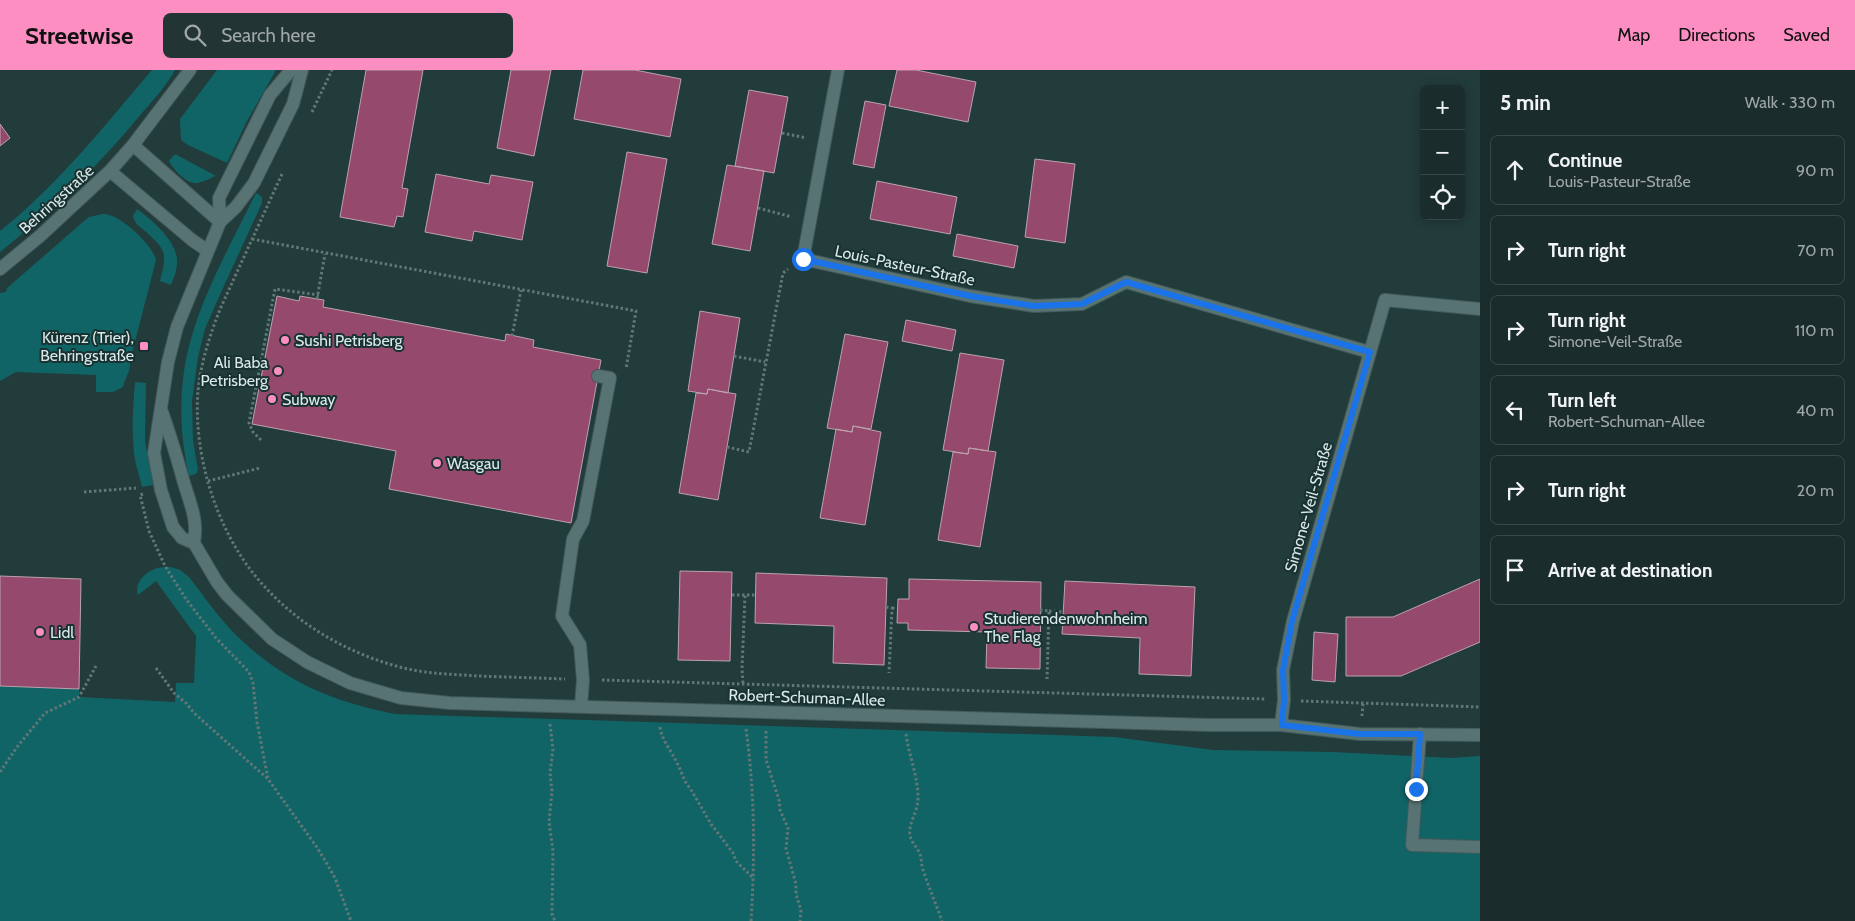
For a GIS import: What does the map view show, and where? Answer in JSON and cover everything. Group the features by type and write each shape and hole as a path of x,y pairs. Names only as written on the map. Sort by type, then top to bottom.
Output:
{"street":[{"name":"Behringstraße","path":"0,269 40,236 110,171 133,145 190,70"},
{"name":"Robert-Schuman-Allee","path":"291,70 270,95 219,198 220,222 177,327 154,452 161,490 173,528 182,538 194,543 222,588 256,625 292,654 335,677 368,689 410,699 483,704 1209,726 1282,725 1360,734 1480,735"},
{"name":"Robert-Schuman-Allee","path":"220,222 236,208 254,183 293,104 302,70"},
{"path":"803,259 838,70"},
{"path":"133,145 220,222"},
{"name":"Behringstraße","path":"110,171 192,240 208,251"},
{"name":"Louis-Pasteur-Straße","path":"803,259 970,296 1034,306 1082,304 1126,282 1370,352"},
{"name":"Simone-Veil-Straße","path":"1282,725 1284,700 1283,670 1292,621 1384,300 1480,309"},
{"path":"581,706 583,680 580,645 562,616 573,539 583,521 610,378 598,376"},
{"name":"Robert-Schuman-Allee","path":"161,407 195,518 196,531 194,543"},
{"path":"1420,734 1412,845 1480,847"}],"path":[{"path":"309,119 332,70"},
{"path":"782,133 807,139"},
{"path":"285,168 213,326 202,367 198,392 199,438 208,481 218,511 228,533 256,578 295,615 340,645 382,662 418,671 440,674 1480,707"},
{"path":"758,208 792,217"},
{"path":"252,239 636,311 626,369"},
{"path":"261,440 248,423 275,289 318,297 325,254"},
{"path":"726,447 749,452 782,273 803,259"},
{"path":"512,336 521,290"},
{"path":"734,356 765,362"},
{"path":"208,481 260,468"},
{"path":"84,492 136,488"},
{"path":"140,495 149,531 165,566 186,599 216,638 248,672 253,683 257,722 268,779"},
{"path":"732,595 756,595"},
{"path":"743,683 742,668 746,595"},
{"path":"886,607 898,609"},
{"path":"889,673 892,608"},
{"path":"1040,610 1063,612"},
{"path":"1047,679 1049,611"},
{"path":"0,772 17,746 45,713 79,697 96,666"},
{"path":"156,668 174,693 194,713 268,779 326,862 335,878 351,921"},
{"path":"550,706 552,749 550,774 552,791 549,822 553,851 552,914 555,921"},
{"path":"659,709 661,732 685,783 690,788 711,824 733,853 736,861 754,879"},
{"path":"743,711 753,791 754,879 751,921"},
{"path":"765,712 766,760 780,810 788,828 786,849 796,884 800,921"},
{"path":"904,717 917,785 917,809 910,826 910,836 919,852 922,868 942,921"}],"shaded area":[{"path":"152,70 175,70 156,97 93,168 57,203 0,252 0,231 61,175"},
{"path":"217,70 276,70 247,121 227,163 181,140 180,119"},
{"path":"174,155 216,176 197,183 184,179 169,161"},
{"path":"256,193 262,197 262,203 205,329 198,357 192,401 193,440 198,470 196,474 189,476 183,443 181,408 184,373 191,339 212,283"},
{"path":"137,209 157,225 173,247 177,265 171,285 160,281 164,264 163,253 158,243 135,221 133,216"},
{"path":"103,214 110,215 126,224 149,246 156,260 130,361 130,368 123,387 113,392 96,392 96,375 16,372 0,381 0,293 6,292 7,288 89,217"},
{"path":"135,382 146,383 145,441 153,485 142,487 135,460 133,441"},
{"path":"171,567 180,570 189,577 235,634 253,650 290,677 349,703 395,714 1114,737 1213,750 1333,752 1452,758 1480,756 1480,921 0,921 0,686 79,689 79,697 175,702 176,683 194,683 196,636 156,581 138,595 137,590 139,582 145,574 158,568"}],"building":[{"path":"366,70 423,70 402,188 408,189 403,217 397,216 394,227 340,217"},
{"path":"511,70 551,70 534,156 497,148"},
{"path":"583,70 635,70 681,79 670,137 574,119"},
{"path":"897,70 916,70 976,82 968,122 889,106"},
{"path":"749,90 788,97 774,173 735,166"},
{"path":"865,101 886,105 874,168 853,164"},
{"path":"0,124 10,138 0,146"},
{"path":"627,152 667,159 647,273 607,266"},
{"path":"1035,159 1075,164 1065,243 1025,237"},
{"path":"727,165 764,171 750,251 712,244"},
{"path":"436,174 489,184 491,175 533,182 522,240 474,231 472,241 425,232"},
{"path":"877,181 957,197 950,234 870,219"},
{"path":"957,234 1018,246 1014,268 953,256"},
{"path":"277,296 299,301 300,296 324,300 323,307 505,341 506,334 534,340 533,347 601,360 571,523 389,489 396,451 252,424"},
{"path":"700,311 740,318 728,393 708,389 707,394 688,391"},
{"path":"906,320 956,330 952,351 902,341"},
{"path":"845,334 888,342 871,429 853,426 852,432 827,428"},
{"path":"960,353 1004,360 988,451 969,448 968,454 943,450"},
{"path":"708,389 736,394 718,500 679,493 696,393 707,394"},
{"path":"853,426 881,432 865,525 820,518 836,429 852,432"},
{"path":"969,448 996,452 980,547 938,540 953,452 968,454"},
{"path":"680,571 732,572 730,661 678,660"},
{"path":"756,573 887,578 884,665 833,663 834,626 755,623"},
{"name":"Lidl","path":"0,576 81,579 79,689 0,686"},
{"name":"Studierendenwohnheim The Flag","path":"909,579 1041,582 1040,669 986,668 987,632 908,630 908,623 897,623 898,599 909,599"},
{"path":"1480,579 1480,642 1401,676 1346,676 1346,617 1393,617"},
{"name":"Studierendenwohnheim The Flag","path":"1065,581 1195,587 1191,676 1139,674 1140,638 1062,634"},
{"path":"1314,632 1338,634 1335,682 1312,680"}],"place":[{"name":"Sushi Petrisberg","path":"285,340"},
{"name":"Kürenz (Trier), Behringstraße","path":"144,346"},
{"name":"Ali Baba Petrisberg","path":"278,371"},
{"name":"Subway","path":"272,399"},
{"name":"Wasgau","path":"437,463"},
{"name":"Studierendenwohnheim The Flag","path":"974,627"},
{"name":"Lidl","path":"40,632"}],"route":[{"path":"803,259 970,296 1034,306 1082,304 1126,282 1370,352 1292,621 1283,670 1284,700 1282,725 1360,734 1420,734 1416,789"}]}
